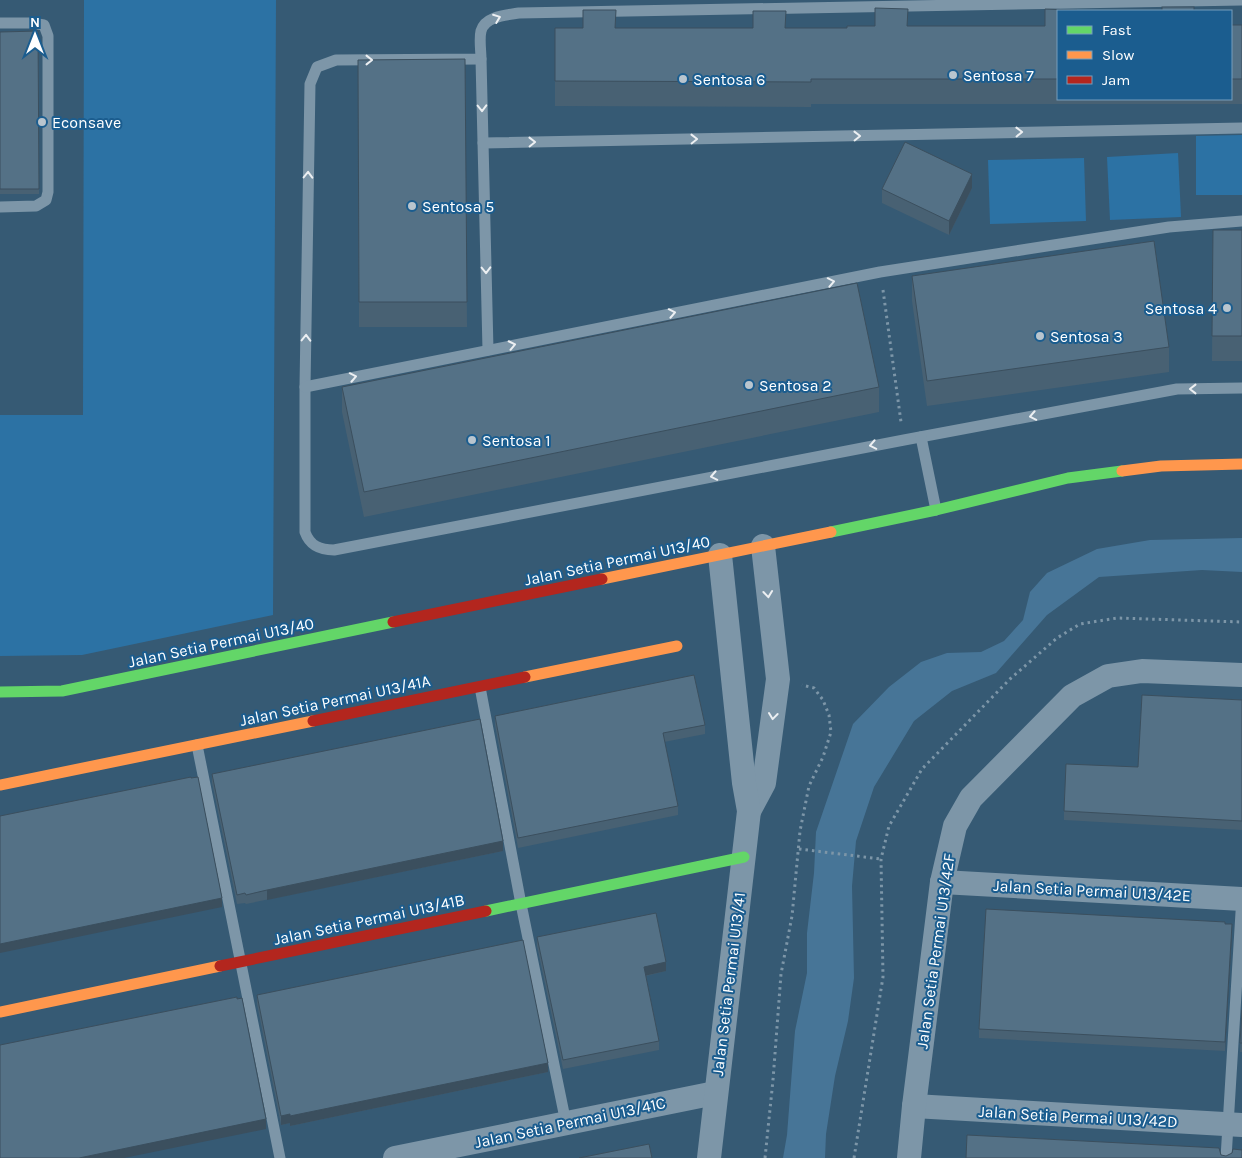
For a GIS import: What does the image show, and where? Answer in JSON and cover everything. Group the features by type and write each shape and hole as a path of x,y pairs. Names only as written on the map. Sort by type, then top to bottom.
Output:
{"street":[{"name":"Jalan Setia Permai U13/40","path":"0,692 62,691 936,510 1068,478 1161,466 1242,464"},
{"name":"Jalan Setia Permai U13/41","path":"749,811 764,783 778,679 763,546"},
{"name":"Jalan Setia Permai U13/41","path":"709,1158 749,811 744,783 720,555"},
{"name":"Jalan Setia Permai U13/41A","path":"0,785 677,646"},
{"name":"Jalan Setia Permai U13/42F","path":"909,1158 942,882 955,826 971,798 1072,696 1108,676 1142,670 1242,675"},
{"name":"Jalan Setia Permai U13/41B","path":"0,1012 744,857"},
{"name":"Jalan Setia Permai U13/42E","path":"942,882 1242,898"},
{"name":"Jalan Setia Permai U13/41C","path":"395,1158 715,1093"},
{"name":"Jalan Setia Permai U13/42D","path":"914,1106 1235,1125"}],"lane":[{"path":"488,350 481,59 481,30 486,22 505,15 519,13 1242,0"},
{"path":"0,23 44,25 48,36 48,192 46,200 36,206 0,207"},
{"path":"481,59 336,60 318,67 310,84 305,387 305,532 308,540 323,550 334,550 921,436 1177,389 1242,388"},
{"path":"483,143 1242,128"},
{"path":"305,387 880,272 1170,227 1242,221"},
{"path":"921,436 936,510"},
{"path":"480,687 521,904 566,1123"},
{"path":"197,745 280,1158"},
{"path":"1226,1158 1235,1125 1242,889"}],"path":[{"path":"880,272 904,440"},
{"path":"764,1158 773,1080 780,974 792,916 800,831 809,786 823,758 831,732 829,715 823,700 814,688 778,679"},
{"path":"799,849 881,859"}],"shaded area":[{"path":"84,0 276,0 273,615 82,655 0,656 0,415 83,415"},
{"path":"1242,135 1242,195 1196,195 1196,136"},
{"path":"1178,153 1181,217 1110,220 1107,157"},
{"path":"1084,158 1086,221 990,224 988,160"},
{"path":"1242,538 1242,572 1202,570 1099,577 1047,615 996,673 952,691 914,721 874,787 856,841 852,886 854,978 848,1021 835,1076 826,1134 825,1158 783,1158 787,1135 795,1031 807,973 807,933 814,873 816,832 853,724 889,687 921,662 947,653 981,652 1004,641 1023,620 1030,592 1047,573 1097,549 1150,540"}],"building":[{"path":"1162,7 1194,7 1194,10 1162,10"},
{"path":"875,8 908,9 907,26 1045,26 1045,9 1077,10 1057,10 1057,79 811,79 811,82 555,81 555,28 583,28 583,10 616,10 615,28 753,28 753,11 786,11 785,28 875,26"},
{"path":"1232,25 1242,25 1242,79 1232,79"},
{"path":"38,31 39,189 0,189 0,32"},
{"name":"Sentosa 5","path":"465,59 467,302 359,302 358,60"},
{"path":"905,142 972,174 949,221 882,189"},
{"name":"Sentosa 4","path":"1213,230 1242,230 1242,336 1212,336"},
{"name":"Sentosa 3","path":"1154,241 1169,347 927,381 912,276"},
{"path":"857,283 879,387 364,492 342,387"},
{"path":"694,675 705,725 663,733 678,806 518,838 495,716"},
{"path":"1142,695 1242,700 1242,821 1064,811 1066,764 1138,767"},
{"path":"480,719 503,841 246,895 245,893 237,895 212,774"},
{"path":"198,777 222,898 0,944 0,816"},
{"path":"986,909 1225,922 1225,924 1232,924 1225,1042 979,1029"},
{"path":"656,913 666,962 644,967 659,1041 563,1060 537,937"},
{"path":"523,940 548,1063 290,1116 290,1114 281,1116 257,995"},
{"path":"237,997 237,999 242,998 266,1119 79,1158 0,1158 0,1045"},
{"path":"1242,1010 1242,1043 1240,1043"},
{"path":"967,1135 1219,1148 1221,1155 1226,1156 1232,1153 1233,1149 1242,1150 1242,1158 966,1158"},
{"path":"649,1144 652,1158 579,1158"}],"traffic: fast":[{"path":"831,532 936,510 1068,478 1122,471"},
{"path":"0,692 62,691 393,622"},
{"path":"486,911 744,857"}],"traffic: slow":[{"path":"1122,471 1161,466 1242,464"},
{"path":"602,579 831,532"},
{"path":"525,677 677,646"},
{"path":"0,785 313,721"},
{"path":"0,1012 220,966"}],"traffic: jam":[{"path":"393,622 602,579"},
{"path":"313,721 525,677"},
{"path":"220,966 486,911"}],"place":[{"name":"Sentosa 7","path":"953,75"},
{"name":"Sentosa 6","path":"683,79"},
{"name":"Econsave","path":"42,122"},
{"name":"Sentosa 5","path":"412,206"},
{"name":"Sentosa 4","path":"1227,308"},
{"name":"Sentosa 3","path":"1040,336"},
{"name":"Sentosa 2","path":"749,385"},
{"name":"Sentosa 1","path":"472,440"}]}
